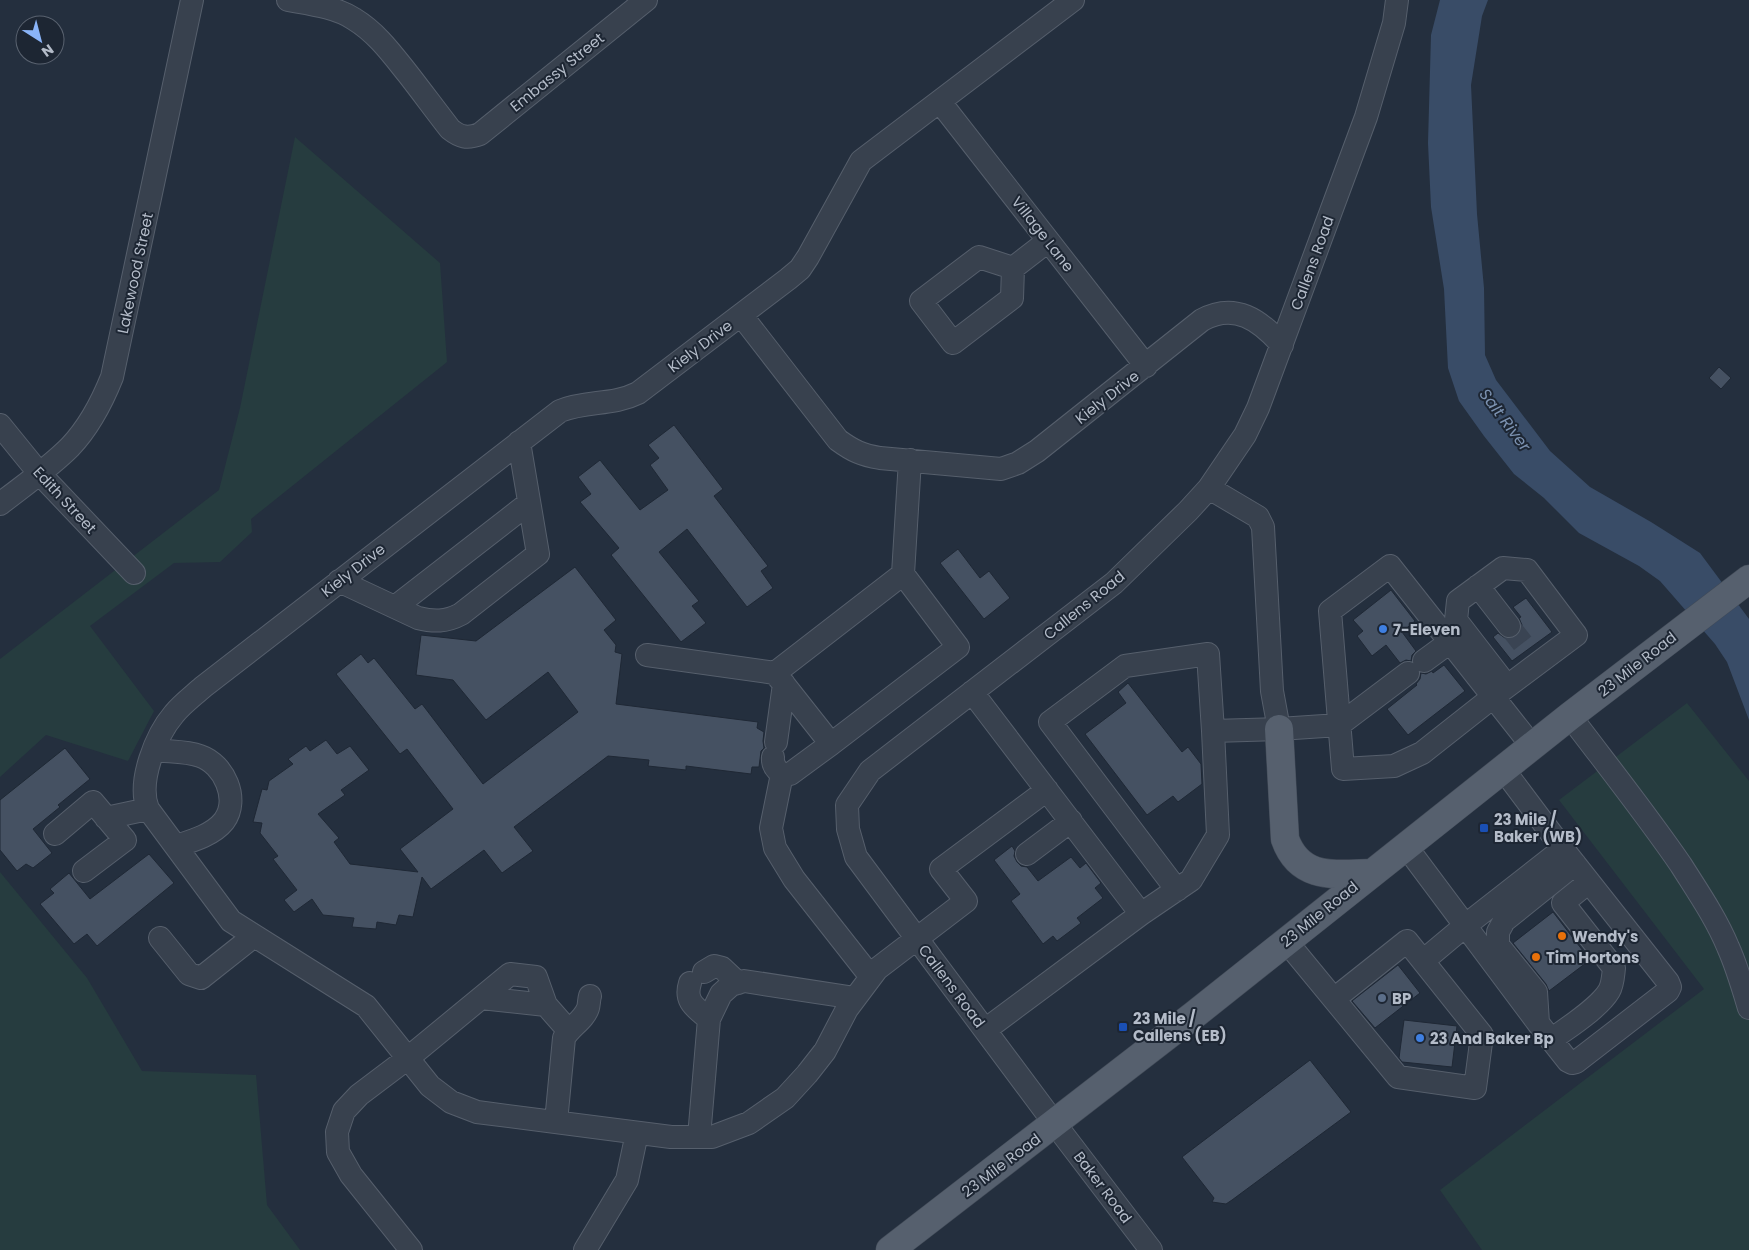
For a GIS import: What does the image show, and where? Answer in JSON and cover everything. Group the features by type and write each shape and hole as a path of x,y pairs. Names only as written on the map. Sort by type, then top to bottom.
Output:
{"main road":[{"name":"23 Mile Road","path":"890,1250 1055,1124 1570,716 1748,580"},
{"path":"1279,729 1285,840 1291,852 1306,868 1318,872 1333,874 1371,873"}],"street":[{"name":"Lakewood Street","path":"0,504 62,454 80,436 104,395 112,377 192,0"},
{"name":"Embassy Street","path":"288,0 315,5 342,14 353,18 364,26 388,49 450,129 457,135 464,137 480,134 646,0"},
{"name":"Kiely Drive","path":"148,809 144,800 144,791 154,750 165,726 188,700 560,410 574,405 626,399 638,393 742,315 800,269 861,161 1073,0"},
{"name":"Callens Road","path":"1055,1124 856,857 848,829 847,806 870,771 1114,583 1209,488 1245,435 1258,408 1366,118 1394,23 1397,0"},
{"name":"Village Lane","path":"940,102 1146,366"},
{"path":"1013,268 1048,241"},
{"name":"Kiely Drive","path":"742,315 838,440 851,450 880,458 1001,469 1010,467 1037,451 1202,320 1212,315 1223,312 1238,313 1269,330 1282,345"},
{"name":"Edith Street","path":"0,425 39,473 134,573"},
{"path":"339,581 428,620 439,622 452,619 461,614 538,554 519,442"},
{"path":"777,758 790,774 958,647 903,574 910,460"},
{"path":"1209,488 1258,517 1263,527 1272,691 1279,729"},
{"path":"395,607 529,503"},
{"path":"1500,691 1450,642 1390,566 1330,611 1343,769 1394,766 1422,753 1500,691 1533,656 1576,634 1526,570 1503,568 1458,602 1456,620 1500,691 1532,746"},
{"path":"871,976 794,879 775,848 771,828 777,758 779,679 903,574"},
{"path":"1478,586 1509,626"},
{"path":"1213,731 1339,725 1450,642"},
{"path":"985,1030 1141,914 1177,890 1191,880 1218,835 1208,654 1125,666 1050,722 1177,890"},
{"path":"647,655 779,679 831,744"},
{"path":"972,692 1141,914"},
{"path":"1570,716 1647,818 1714,919 1728,946 1744,988 1749,1008"},
{"path":"154,750 201,756 217,768 227,783 230,792 228,812 216,839 197,839 176,846"},
{"path":"1406,845 1568,1061 1576,1062 1668,991 1670,987 1668,982 1569,857 1503,769"},
{"path":"106,818 148,809 232,921 366,1006 430,1086 451,1102 477,1112 671,1137 712,1137 749,1123 785,1098 825,1051 847,1009 877,969 966,901 941,869 1046,790"},
{"path":"55,834 93,802 125,840 84,871"},
{"path":"1027,854 1071,822"},
{"path":"1423,961 1466,925 1569,857"},
{"path":"1545,1032 1536,992 1498,945 1498,932 1504,921 1569,857"},
{"path":"1545,1032 1601,1001 1613,982 1614,968 1562,903 1589,882"},
{"path":"160,938 189,974 201,978 254,936"},
{"path":"1286,941 1398,1077 1475,1088 1482,1035 1407,941 1334,999"},
{"path":"709,1019 691,1003 687,992 697,977 714,966 722,968 738,983"},
{"path":"411,1250 351,1175 338,1152 337,1132 344,1111 359,1094 408,1058 510,974 536,977 546,1005 568,1030"},
{"path":"699,1137 709,1019 721,994 731,985 744,981 855,998"},
{"path":"556,1122 564,1038 568,1030 575,1025 588,1009 590,996"},
{"name":"Baker Road","path":"1055,1124 1151,1250"},
{"path":"585,1250 627,1180 638,1133"}],"green space":[{"path":"295,137 440,263 447,362 251,519 252,532 220,562 174,563 90,626 154,711 128,761 46,735 0,777 0,659 219,490 240,408"},
{"path":"1687,703 1749,781 1749,1250 1482,1250 1440,1190 1704,989 1559,800"},
{"path":"0,872 87,978 142,1071 256,1075 267,1205 300,1250 0,1250"}],"water":[{"name":"Salt River","path":"1440,0 1488,0 1482,16 1471,85 1477,214 1484,288 1485,355 1496,380 1550,451 1590,487 1700,553 1749,619 1749,720 1727,662 1715,644 1660,581 1639,566 1579,533 1544,498 1514,474 1459,401 1448,368 1444,289 1431,207 1428,143 1431,35"}],"building":[{"path":"1719,367 1731,378 1721,389 1709,378"},
{"path":"674,425 723,489 714,496 768,566 761,571 773,588 747,607 687,529 659,552 699,601 692,606 706,623 681,642 611,555 619,548 580,502 591,494 578,477 600,460 640,510 668,490 650,465 659,458 648,445"},
{"path":"958,549 980,578 989,571 1010,598 984,619 940,563"},
{"path":"575,567 616,620 604,630 616,645 615,652 622,654 616,704 758,722 757,728 764,732 764,748 761,751 759,767 752,767 751,774 686,766 686,770 648,766 649,760 608,756 514,827 533,851 502,873 484,850 431,889 422,877 413,917 399,915 396,925 377,922 376,929 352,927 354,918 323,915 312,899 294,912 284,900 297,890 273,859 278,856 260,833 262,823 253,822 262,789 267,790 269,781 293,764 288,759 306,746 310,751 326,740 337,754 350,746 369,770 341,790 345,795 318,814 339,838 334,842 350,864 418,872 400,849 453,809 407,749 400,754 336,674 361,654 368,663 374,658 415,709 422,704 483,784 578,712 548,672 486,720 453,680 416,675 421,635 476,641"},
{"path":"1391,590 1415,621 1402,632 1416,651 1412,655 1411,661 1406,660 1400,663 1386,645 1372,656 1357,636 1363,631 1353,620"},
{"path":"1526,598 1552,632 1512,661 1493,637 1498,633 1505,638 1511,639 1517,636 1521,631 1522,625 1519,618 1521,617 1513,607"},
{"path":"1444,665 1465,691 1408,735 1387,709 1417,685 1421,673 1426,674 1432,671 1433,673"},
{"path":"1128,683 1182,752 1188,747 1201,764 1202,784 1178,802 1173,796 1147,815 1085,734 1126,703 1118,692"},
{"path":"65,748 90,779 58,805 60,807 33,829 52,853 33,868 26,864 17,871 0,850 0,800"},
{"path":"1012,846 1017,862 1021,866 1027,867 1038,881 1071,857 1080,868 1086,863 1101,883 1095,888 1103,898 1077,918 1081,923 1057,941 1053,936 1043,944 1011,901 1020,894 994,860"},
{"path":"149,854 174,883 97,946 87,934 74,944 40,904 54,893 50,889 69,873 90,899"},
{"path":"1553,912 1590,960 1549,991 1546,984 1513,943"},
{"path":"1398,965 1420,993 1375,1028 1352,1001"},
{"path":"1404,1020 1457,1026 1452,1067 1402,1062 1399,1058"},
{"path":"1310,1060 1351,1112 1226,1204 1212,1202 1214,1198 1182,1157"}],"tunnel":[{"path":"1509,626 1528,650"}],"place":[{"name":"7-Eleven","path":"1383,629"},
{"name":"23 Mile / Baker (WB)","path":"1484,828"},
{"name":"Wendy's","path":"1562,936"},
{"name":"Tim Hortons","path":"1536,957"},
{"name":"BP","path":"1382,998"},
{"name":"23 Mile / Callens (EB)","path":"1123,1027"},
{"name":"23 And Baker Bp","path":"1420,1038"}]}
